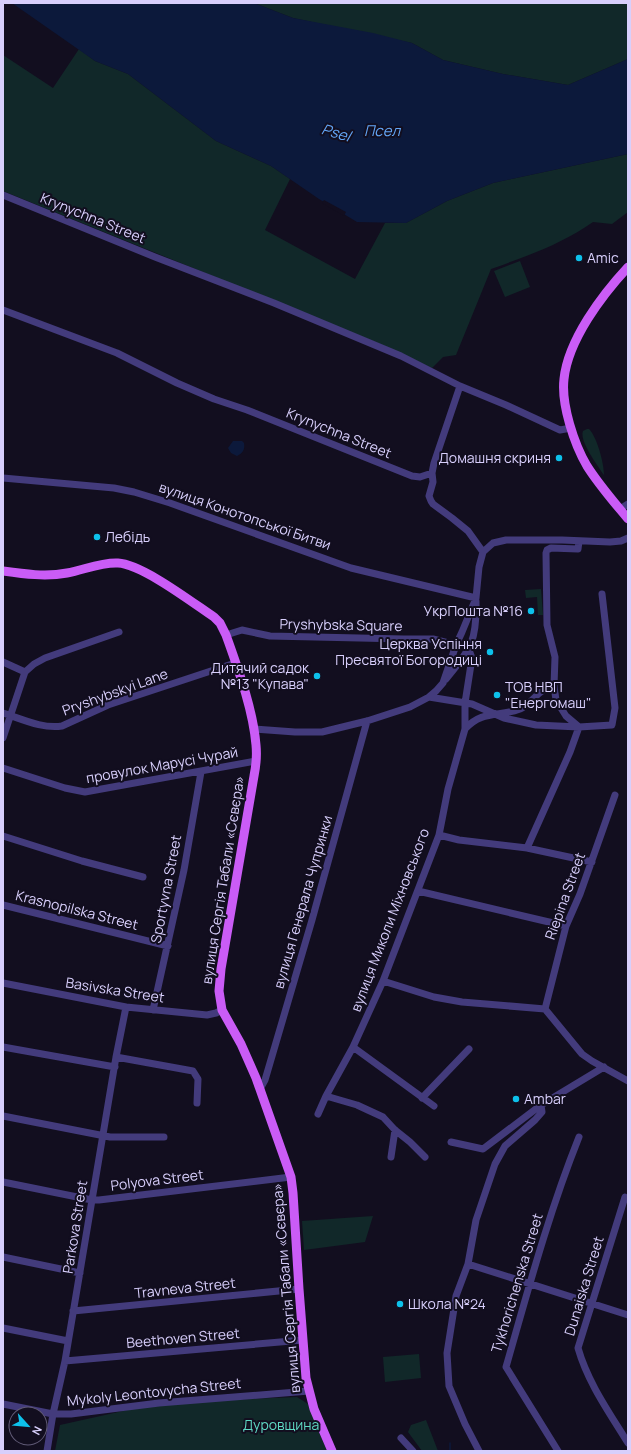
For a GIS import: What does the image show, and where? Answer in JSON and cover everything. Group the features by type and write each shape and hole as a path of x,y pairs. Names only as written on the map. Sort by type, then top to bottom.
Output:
{"main road":[{"path":"628,267 583,326 569,357 563,388 571,428 577,445 587,465 628,519"},
{"name":"вулиця Сергія Табали «Сєвєра»","path":"3,571 39,575 57,575 105,564 124,564 158,580 218,620 226,635 236,663 254,729 256,761 220,981 219,997 222,1010 250,1062 291,1177 294,1192 299,1289 309,1391 318,1420 332,1451"}],"street":[{"name":"Krynychna Street","path":"3,195 281,306 401,356 460,386 506,404 560,430 571,428"},
{"name":"Krynychna Street","path":"3,310 117,353 177,383 214,399 247,410 412,476 420,477 432,473"},
{"path":"460,386 432,473 433,482 429,496 433,504 468,531 483,552"},
{"name":"вулиця Конотопської Битви","path":"3,478 114,488 134,492 177,505 350,568 476,598"},
{"path":"620,509 628,504"},
{"path":"254,729 322,732 367,721 410,707 429,698 436,692 469,650 476,626 476,598 479,567 483,552 493,543 506,540 616,542 628,538"},
{"path":"579,541 578,549 551,548 547,550 546,553 547,625 554,657 554,686 556,700 566,716 579,727"},
{"path":"429,698 479,706 494,714 514,721 536,725 579,727 612,725 615,708 602,594"},
{"path":"443,682 456,645 476,598"},
{"name":"Pryshybska Square","path":"226,635 237,630 246,630 270,636 404,639 426,638 456,645"},
{"path":"3,738 26,672 34,664 45,658 119,632"},
{"name":"вулиця Миколи Міхновського","path":"318,1114 326,1096 353,1047 383,981 439,835 448,789 465,729 465,703 472,658 469,650"},
{"path":"3,662 26,672"},
{"name":"Pryshybskyi Lane","path":"3,713 43,726 62,726 108,705 236,663"},
{"path":"465,729 472,721 481,717 508,712 523,707 542,692 554,686"},
{"name":"вулиця Генерала Чупринки","path":"260,1089 265,1080 367,721"},
{"path":"528,848 570,752 579,727"},
{"name":"провулок Марусі Чурай","path":"3,768 65,788 85,792 256,761"},
{"name":"Sportyvna Street","path":"153,1010 184,870 201,772"},
{"name":"Riepina Street","path":"545,1009 566,926 592,862 615,795"},
{"path":"439,835 459,840 528,848 592,862"},
{"path":"3,836 82,861 143,877"},
{"path":"418,891 566,926"},
{"name":"Krasnopilska Street","path":"3,905 168,946"},
{"path":"383,981 434,997 462,1002 545,1009 582,1054 628,1080"},
{"name":"Basivska Street","path":"3,983 126,1007 207,1015 222,1010"},
{"name":"Parkova Street","path":"46,1451 65,1361 116,1057 126,1007"},
{"path":"3,1047 115,1067"},
{"path":"353,1047 434,1106"},
{"path":"422,1098 470,1049"},
{"path":"116,1057 193,1071 198,1078 197,1103"},
{"path":"451,1142 483,1149 541,1105 604,1067"},
{"path":"326,1096 357,1105 383,1117 425,1157"},
{"path":"479,1451 449,1386 447,1353 456,1296 468,1264 476,1220 495,1164 505,1146 542,1112 541,1105"},
{"path":"3,1116 110,1137 164,1137"},
{"path":"391,1157 395,1130"},
{"name":"Tykhorichenska Street","path":"558,1451 506,1367 560,1184 579,1137"},
{"name":"Polyova Street","path":"3,1182 92,1200 99,1200 291,1177"},
{"name":"Dunaiska Street","path":"625,1197 578,1348 583,1364 593,1386 628,1443"},
{"path":"3,1257 80,1273"},
{"path":"468,1264 628,1315"},
{"name":"Travneva Street","path":"73,1311 299,1289"},
{"path":"3,1328 68,1341"},
{"name":"Beethoven Street","path":"65,1361 303,1340"},
{"name":"Mykoly Leontovycha Street","path":"3,1404 53,1414 71,1414 159,1403 309,1391"},
{"path":"401,1438 413,1451"}],"green space":[{"path":"254,3 628,3 628,59 568,85 503,74 443,60 412,43 293,18"},
{"path":"79,49 95,61 128,74 216,141 271,166 290,179 265,230 355,279 385,223 406,223 447,201 493,183 628,154 628,212 612,224 593,222 557,243 491,269 456,355 443,357 432,368 378,343 3,191 3,55 53,88"},
{"path":"520,261 530,287 505,297 494,271"},
{"path":"589,429 595,438 601,457 604,475 586,447 583,431"},
{"path":"541,589 543,615 538,615 537,597 526,598 525,590"},
{"path":"373,1216 365,1242 304,1250 302,1221"},
{"path":"419,1354 421,1378 385,1382 383,1357"},
{"name":"Дуровщина","path":"297,1397 308,1404 327,1451 55,1451 60,1425 132,1409 205,1401"},
{"path":"426,1420 438,1451 422,1451 408,1432 411,1425"}],"water":[{"name":"Псел","path":"12,3 254,3 293,18 373,33 412,43 443,60 503,74 568,85 628,59 628,154 493,183 447,201 406,223 357,222 319,199 271,166 216,141 128,74 95,61"},
{"path":"233,441 242,441 244,443 243,451 237,456 231,453 228,448"}],"pier":[{"path":"324,200 346,212 344,216 322,203"}],"waterway":[{"path":"450,1443 450,1451"}],"place":[{"name":"Amic","path":"579,258"},
{"name":"Домашня скриня","path":"559,458"},
{"name":"Лебідь","path":"97,537"},
{"name":"УкрПошта №16","path":"531,611"},
{"name":"Церква Успіння Пресвятої Богородиці","path":"490,652"},
{"name":"Дитячий садок №13 \"Купава\"","path":"317,676"},
{"name":"ТОВ НВП \"Енергомаш\"","path":"497,695"},
{"name":"Ambar","path":"516,1099"},
{"name":"Школа №24","path":"400,1304"}],"water label":[{"name":"Psel","path":"336,133"}]}
